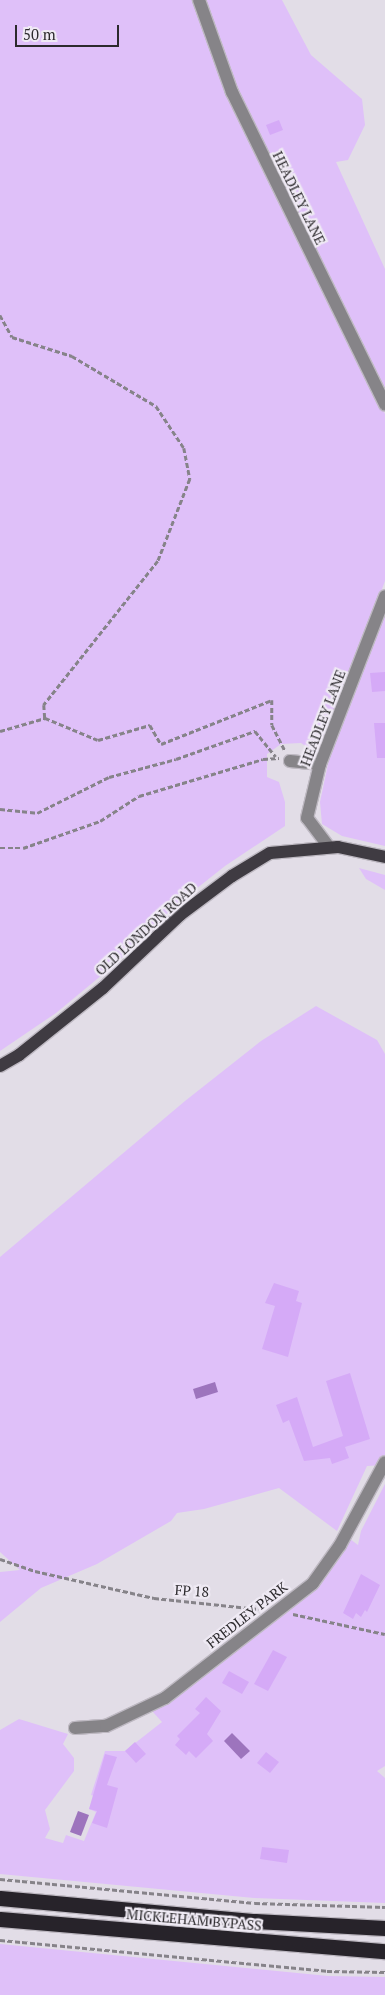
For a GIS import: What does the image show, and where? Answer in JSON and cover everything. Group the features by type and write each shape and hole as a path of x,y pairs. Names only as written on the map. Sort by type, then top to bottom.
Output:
{"highway":[{"name":"MICKLEHAM BYPASS","path":"0,1898 274,1922 385,1928"},
{"name":"MICKLEHAM BYPASS","path":"0,1919 385,1951"}],"main road":[{"name":"OLD LONDON ROAD","path":"0,1066 19,1054 103,988 180,915 232,876 270,853 330,847 385,858"}],"street":[{"name":"HEADLEY LANE","path":"199,0 232,92 385,405"},
{"name":"HEADLEY LANE","path":"330,847 307,818 320,764 385,596"},
{"path":"290,761 320,764"},
{"name":"FREDLEY PARK","path":"75,1728 106,1726 165,1698 312,1583 325,1568 385,1462"}],"path":[{"path":"0,315 12,337 72,356 156,406 184,448 190,479 158,561 44,705 46,718"},
{"path":"0,730 46,718 98,740 150,725 161,744 272,700 272,725 290,761"},
{"path":"0,808 38,813 109,778 255,732 276,758"},
{"path":"0,848 23,848 100,821 139,796 263,759 276,758 290,761"},
{"name":"FP 18","path":"0,1559 35,1571 154,1598 211,1602 274,1612 385,1634"},
{"path":"0,1879 255,1903 385,1907"},
{"path":"0,1940 328,1970 385,1972"}],"shaded area":[{"path":"0,0 194,0 228,93 385,414 385,581 326,738 317,754 301,743 281,744 267,754 267,777 279,782 285,802 285,826 225,866 177,904 114,965 56,1013 0,1051"},
{"path":"203,0 282,0 311,55 362,99 365,125 348,160 336,162 385,269 385,394 228,73"},
{"path":"385,614 385,846 342,836 322,824 320,802 331,750"},
{"path":"359,868 385,875 385,890 366,879"},
{"path":"316,1006 377,1040 385,1054 385,1465 367,1466 337,1531 279,1488 204,1509 177,1513 171,1521 97,1564 41,1588 0,1622 0,1572 20,1570 0,1552 0,1257 185,1101 261,1041"},
{"path":"215,1382 218,1392 196,1399 193,1389"},
{"path":"385,1484 385,1766 377,1771 385,1778 385,1903 254,1898 0,1874 0,1730 19,1719 68,1734 63,1744 74,1758 74,1771 45,1810 50,1829 45,1838 63,1843 66,1835 84,1841 96,1812 89,1809 94,1796 91,1795 105,1751 125,1751 162,1722 152,1711 239,1648 313,1590 350,1539 358,1545 361,1531"},
{"path":"232,1733 250,1751 241,1759 224,1741"},
{"path":"78,1811 89,1815 81,1836 70,1832"},
{"path":"0,1944 328,1976 385,1977 385,1995 0,1995"}],"building":[{"path":"279,120 283,130 270,135 266,125"},
{"path":"385,672 385,691 372,692 370,673"},
{"path":"374,723 385,723 385,758 377,758"},
{"path":"274,1283 299,1291 296,1301 302,1303 288,1357 262,1349 275,1306 265,1303"},
{"path":"350,1373 370,1439 345,1447 349,1458 332,1464 330,1458 304,1461 289,1420 283,1423 276,1405 297,1397 313,1447 343,1436 326,1381"},
{"path":"361,1574 380,1585 367,1612 365,1610 361,1617 356,1613 353,1619 343,1613"},
{"path":"273,1650 287,1657 268,1691 254,1684"},
{"path":"229,1671 249,1682 242,1694 222,1683"},
{"path":"206,1697 221,1711 207,1734 213,1741 196,1758 189,1751 186,1755 175,1745 180,1739 177,1736 200,1713 195,1709"},
{"path":"135,1742 146,1754 136,1763 125,1751"},
{"path":"266,1752 279,1762 270,1773 257,1763"},
{"path":"105,1754 117,1757 107,1785 118,1788 107,1828 92,1823 97,1811 89,1809"},
{"path":"262,1847 289,1850 287,1863 260,1859"}]}
